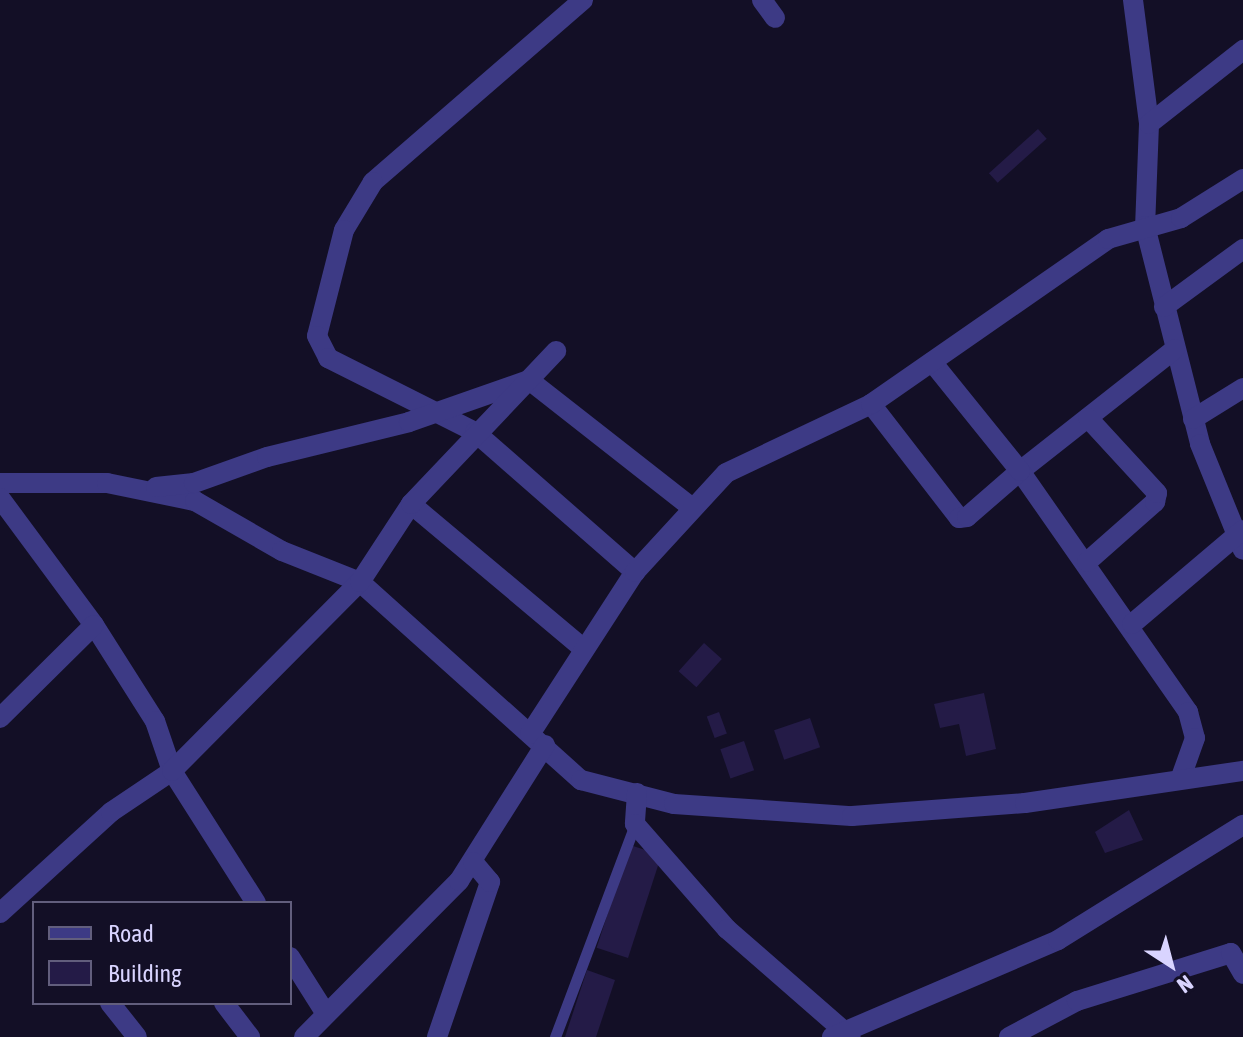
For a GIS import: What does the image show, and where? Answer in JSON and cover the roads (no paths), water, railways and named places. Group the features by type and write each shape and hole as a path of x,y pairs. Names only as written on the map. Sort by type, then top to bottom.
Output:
{"street":[{"path":"583,0 373,182 344,230 317,336 328,358 436,409 475,432 635,572"},
{"path":"762,0 775,18"},
{"path":"1132,624 1241,540 1193,419 1145,226 1149,124 1140,5"},
{"path":"1149,124 1243,50"},
{"path":"304,1037 390,958 473,862 584,649 635,572 692,508 736,465 871,404 1108,239 1181,218 1243,179"},
{"path":"1164,307 1243,249"},
{"path":"871,404 959,518 1175,349"},
{"path":"0,913 111,812 172,771 360,582 411,504 475,432 556,351"},
{"path":"932,362 1020,471 1132,624 1194,723 1181,777"},
{"path":"0,483 137,489 194,483 267,457 409,422 436,409 529,380"},
{"path":"529,380 692,508"},
{"path":"1193,419 1243,388"},
{"path":"1087,562 1155,502 1157,493 1088,418"},
{"path":"137,489 195,501 282,551 360,582 581,780 674,804 852,816 1025,803 1181,777 1243,771"},
{"path":"0,498 94,625 155,721 172,771 255,901"},
{"path":"411,504 584,649"},
{"path":"0,718 94,625"},
{"path":"637,793 635,824 727,929 841,1035 1058,940 1243,825"},
{"path":"437,1037 490,882 473,862"},
{"path":"1009,1037 1077,1001 1237,951 1243,974"},
{"path":"292,960 326,1014"},
{"path":"112,1005 137,1037"},
{"path":"226,1005 250,1037"}],"lane":[{"path":"555,1037 635,824"}]}
